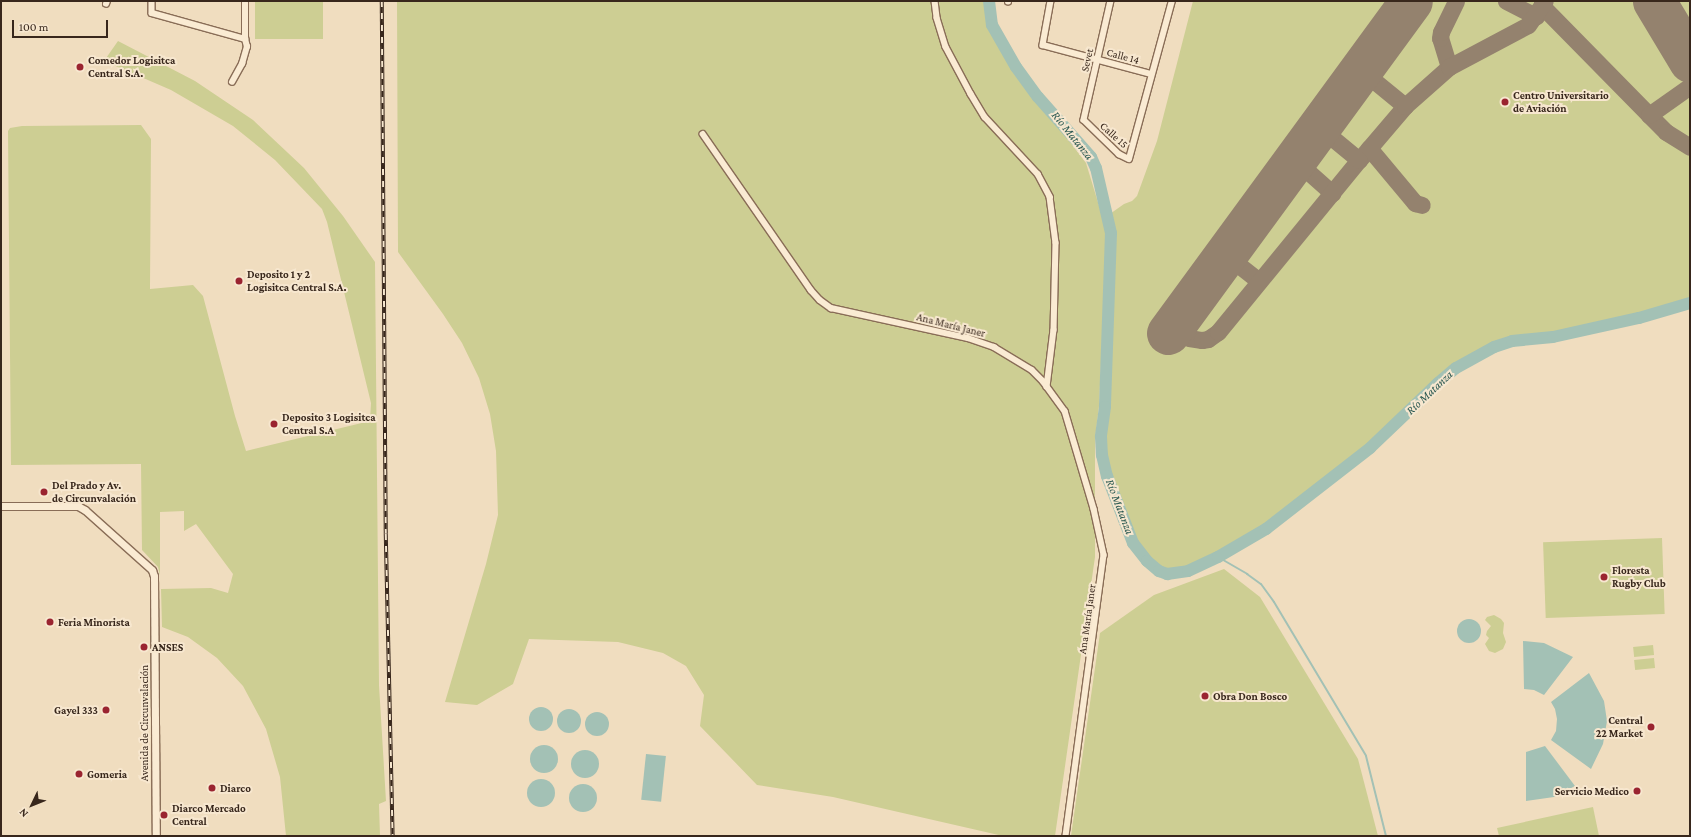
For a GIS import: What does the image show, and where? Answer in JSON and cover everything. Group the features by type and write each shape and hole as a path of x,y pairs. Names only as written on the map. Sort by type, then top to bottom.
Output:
{"street":[{"path":"152,1 152,13 245,39"},
{"path":"232,82 242,64 247,47 245,39 245,1"},
{"path":"935,1 937,18 946,47 985,118 1038,174 1050,197 1056,242 1054,330 1047,387"},
{"name":"Calle 14","path":"1051,1 1043,45 1151,74"},
{"name":"Sevet","path":"1086,123 1084,118 1111,1"},
{"path":"1151,74 1172,1"},
{"name":"Calle 15","path":"1086,123 1119,154 1129,159 1151,74"},
{"name":"Ana María Janer","path":"702,134 811,290 831,308 968,338 994,347 1032,370 1065,411 1094,509 1104,555 1066,836"},
{"name":"Avenida de Circunvalación","path":"1,506 78,506 91,515 152,570 154,576 156,836"}],"green space":[{"path":"255,1 323,1 323,39 255,39"},
{"path":"397,1 985,1 988,24 1013,68 1086,163 1107,232 1099,406 1095,439 1095,557 1055,836 1003,836 833,797 757,785 700,726 704,695 686,666 663,653 618,642 529,639 513,684 477,705 445,702 486,564 498,515 496,451 490,414 479,378 462,343 398,252"},
{"path":"1193,1 1690,1 1690,303 1639,318 1553,337 1512,341 1494,347 1456,368 1438,383 1370,448 1266,529 1218,557 1188,571 1167,574 1159,571 1147,561 1133,543 1107,476 1102,455 1101,437 1105,407 1111,233 1107,216 1124,204 1132,201 1137,196 1157,141"},
{"path":"118,41 195,81 253,120 304,168 343,216 375,262 379,685 386,801 379,804 380,836 286,836 280,777 266,729 243,686 217,658 188,637 162,627 161,589 211,588 228,593 233,574 196,524 184,531 184,511 160,512 160,575 158,567 142,550 141,464 11,465 8,131 10,128 22,126 141,125 151,139 150,289 193,285 203,296 235,416 246,451 370,421 371,403 327,222 322,209 275,160 233,126 171,90 104,61"},
{"name":"Floresta Rugby Club","path":"1662,538 1665,614 1546,618 1543,542"},
{"name":"Obra Don Bosco","path":"1224,569 1260,597 1358,759 1378,836 1071,836 1100,633 1154,595"},
{"path":"1494,615 1501,619 1504,623 1503,633 1506,642 1503,649 1495,653 1489,651 1485,644 1489,638 1486,635 1487,631 1491,626 1485,620 1487,617"},
{"path":"1653,645 1654,655 1634,657 1633,647"},
{"path":"1654,658 1655,668 1635,670 1634,660"},
{"path":"1593,807 1599,836 1499,836 1497,828"}],"shaded area":[{"path":"1469,619 1477,623 1481,631 1477,639 1469,643 1461,639 1457,631 1461,623"},
{"path":"1523,641 1544,643 1573,657 1544,695 1534,690 1524,689"},
{"path":"1589,673 1604,701 1607,721 1603,744 1591,769 1551,740 1556,731 1557,719 1555,709 1551,702"},
{"path":"541,707 546,708 552,714 552,724 546,730 541,731 536,730 530,724 529,719 530,714 536,708"},
{"path":"569,709 574,710 580,716 580,726 574,732 569,733 564,732 558,726 557,721 558,716 564,710"},
{"path":"597,712 602,713 608,719 608,729 602,735 597,736 592,735 586,729 585,724 586,719 592,713"},
{"path":"544,745 554,749 558,759 554,769 544,773 534,769 530,759 534,749"},
{"path":"1545,746 1575,786 1554,797 1526,801 1526,752"},
{"path":"585,750 595,754 599,764 595,774 585,778 575,774 571,764 575,754"},
{"path":"646,754 666,756 661,802 641,800"},
{"path":"541,779 551,783 555,793 551,803 541,807 531,803 527,793 531,783"},
{"path":"583,784 593,788 597,798 593,808 583,812 573,808 569,798 573,788"}],"waterway":[{"name":"Río Matanza","path":"989,1 992,25 1016,67 1038,97 1091,157 1096,168 1111,233 1105,407 1101,437 1102,455 1107,476 1133,543 1147,561 1159,571 1167,574 1188,571 1218,557 1266,529 1370,448 1438,383 1456,368 1494,347 1512,341 1553,337 1639,318 1690,303"},
{"path":"1218,557 1261,584 1274,602 1366,756 1386,836"}],"taxiway":[{"path":"1449,67 1440,38 1441,32 1456,1"},
{"path":"1506,1 1536,16"},
{"path":"1542,1 1542,6 1666,132 1690,147"},
{"path":"1359,160 1405,106 1449,67 1528,25 1545,1"},
{"path":"1361,70 1405,106"},
{"path":"1649,115 1690,86"},
{"path":"1172,328 1189,338 1202,340 1208,339 1218,332 1359,160 1319,127"},
{"path":"1369,148 1415,203 1422,205"},
{"path":"1295,160 1332,193"},
{"path":"1226,255 1259,281"}],"runway":[{"path":"1168,333 1411,1"},
{"path":"1654,1 1690,61"}],"railway":[{"path":"382,1 386,534 393,836"}],"place":[{"name":"Comedor Logisitca Central S.A.","path":"80,67"},
{"name":"Centro Universitario de Aviación","path":"1505,102"},
{"name":"Deposito 1 y 2 Logisitca Central S.A.","path":"239,281"},
{"name":"Deposito 3 Logisitca Central S.A","path":"274,424"},
{"name":"Del Prado y Av. de Circunvalación","path":"44,492"},
{"name":"Floresta Rugby Club","path":"1604,577"},
{"name":"Feria Minorista","path":"50,622"},
{"name":"ANSES","path":"144,647"},
{"name":"Obra Don Bosco","path":"1205,696"},
{"name":"Gayel 333","path":"106,710"},
{"name":"Central 22 Market","path":"1651,727"},
{"name":"Gomeria","path":"79,774"},
{"name":"Diarco","path":"212,788"},
{"name":"Servicio Medico","path":"1637,791"},
{"name":"Diarco Mercado Central","path":"164,815"}]}
